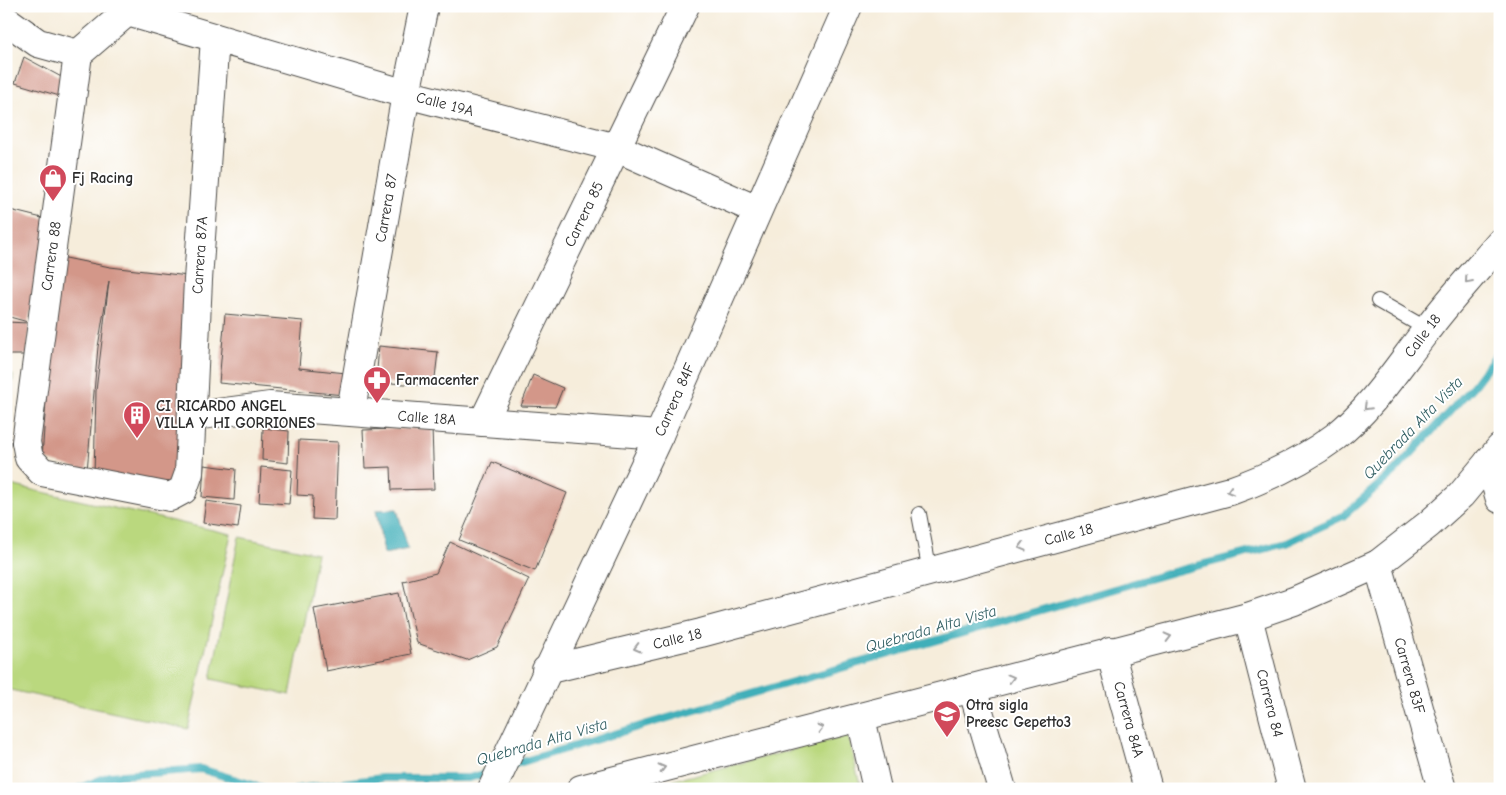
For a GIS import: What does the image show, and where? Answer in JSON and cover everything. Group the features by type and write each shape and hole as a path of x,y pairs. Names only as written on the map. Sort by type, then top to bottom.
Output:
{"street":[{"name":"Carrera 87","path":"351,410 406,94 424,6"},
{"name":"Carrera 85","path":"483,422 618,148 685,6"},
{"name":"Carrera 84F","path":"492,789 546,670 659,434 848,6"},
{"name":"Calle 19A","path":"131,9 215,38 406,94 618,148 757,210"},
{"path":"6,20 38,43 78,54 131,9"},
{"name":"Carrera 87A","path":"189,473 194,416 198,280 215,38"},
{"name":"Carrera 88","path":"78,54 26,442 29,458 42,472 170,496 183,490 189,473"},
{"name":"Calle 18","path":"546,670 701,632 930,572 1230,491 1262,480 1334,437 1356,418 1377,397 1427,329 1500,243"},
{"name":"Calle 18A","path":"194,416 270,406 351,410 483,422 659,434"},
{"path":"1494,454 1500,499"},
{"path":"581,789 861,718 1248,616 1294,601 1378,564 1462,495 1494,454"},
{"name":"Carrera 83F","path":"1378,564 1442,789"},
{"name":"Carrera 84","path":"1248,616 1292,789"},
{"name":"Carrera 84A","path":"1110,651 1148,789"},
{"path":"972,688 1002,789"},
{"path":"861,718 877,789"}],"lane":[{"path":"1378,300 1427,329"},
{"path":"919,514 930,572"}],"green space":[{"path":"6,374 13,375 8,469 6,469"},
{"path":"6,484 231,534 188,729 6,689"},
{"path":"239,537 317,553 290,695 211,679"},
{"path":"848,736 861,789 639,789"}],"water":[{"path":"397,509 408,549 384,554 376,510"}],"building":[{"path":"24,57 67,80 63,97 15,83"},
{"path":"6,209 54,221 28,322 6,316"},
{"path":"56,256 110,267 197,277 176,486 94,476 96,391 109,281 98,347 87,471 42,458"},
{"path":"225,314 303,321 299,368 346,373 344,395 219,383"},
{"path":"6,322 29,323 28,355 6,355"},
{"path":"379,346 438,352 434,386 376,382"},
{"path":"533,375 563,388 555,407 521,406"},
{"path":"263,428 289,431 288,463 262,460"},
{"path":"432,428 434,489 392,490 391,467 365,468 363,430"},
{"path":"299,440 338,442 335,520 312,519 313,496 297,495"},
{"path":"492,462 567,493 535,571 459,540"},
{"path":"204,465 236,469 234,500 202,497"},
{"path":"261,467 292,470 289,504 259,502"},
{"path":"206,501 241,506 238,528 203,523"},
{"path":"450,542 529,579 497,647 467,660 417,643 403,581 436,573"},
{"path":"399,593 411,654 326,671 314,609"}],"waterway":[{"name":"Quebrada Alta Vista","path":"512,765 1173,572 1286,543 1343,516 1395,471 1474,385 1500,350"},
{"name":"Quebrada Alta Vista","path":"78,789 110,776 201,769 266,789"},
{"name":"Quebrada Alta Vista","path":"297,789 383,778 469,778 494,771"}],"place":[{"name":"Fj Racing","path":"53,202"},
{"name":"Farmacenter","path":"377,404"},
{"name":"CI RICARDO ANGEL VILLA Y HI GORRIONES","path":"137,439"},
{"name":"Otra sigla Preesc Gepetto3","path":"947,738"}]}
